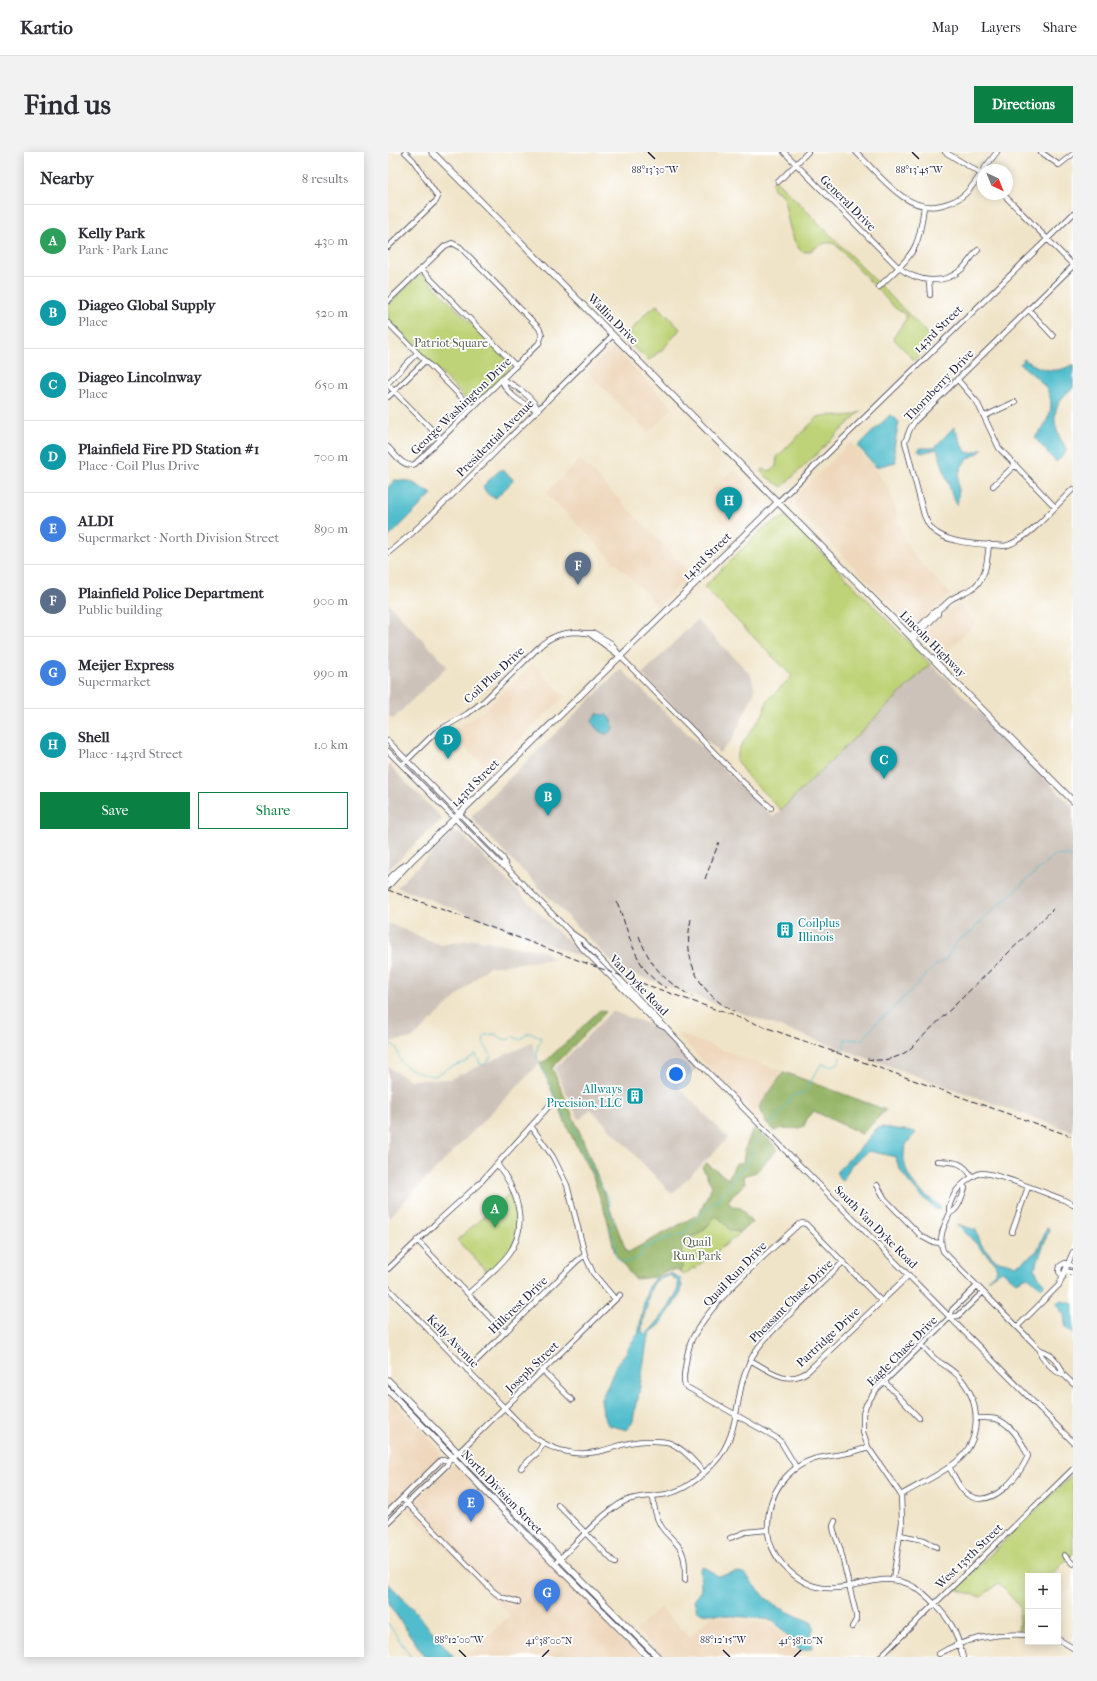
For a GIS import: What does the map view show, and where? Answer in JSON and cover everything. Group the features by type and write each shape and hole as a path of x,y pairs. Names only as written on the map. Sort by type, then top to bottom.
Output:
{"main road":[{"name":"Wallin Drive","path":"432,152 778,502"},
{"name":"Lincoln Highway","path":"778,502 1073,801"},
{"name":"143rd Street","path":"388,880 408,864 460,814 778,502"},
{"name":"143rd Street","path":"388,886 403,872 408,864"},
{"name":"North Division Street","path":"388,1380 560,1559 658,1657"},
{"name":"North Division Street","path":"388,1390 451,1458 648,1657"}],"street":[{"path":"388,247 436,201 438,197 413,160 405,152"},
{"name":"General Drive","path":"784,152 898,267 913,277 930,281"},
{"path":"778,182 808,152"},
{"path":"856,152 900,196 911,203 924,207 938,207 951,203 963,196 977,178"},
{"path":"945,152 977,169"},
{"path":"988,164 997,152"},
{"path":"1041,152 1059,165 1073,154"},
{"path":"1009,200 1073,266"},
{"path":"879,286 898,267 916,245 924,207"},
{"name":"143rd Street","path":"778,502 1073,214"},
{"name":"George Washington Drive","path":"388,447 404,464 412,466 418,462 539,343 542,335 539,328 460,247 452,244 445,246 421,269"},
{"path":"930,295 930,281 946,278 960,271 978,250"},
{"name":"Thornberry Drive","path":"1073,266 915,421 907,435 905,442 924,515 936,533 955,540 1005,546 1020,540 1073,489"},
{"path":"388,301 421,269 516,366"},
{"path":"1028,310 1053,336"},
{"path":"388,323 472,408"},
{"name":"Presidential Avenue","path":"388,553 407,538 452,495 613,335"},
{"path":"417,353 388,384 441,439"},
{"path":"388,397 425,361"},
{"path":"957,379 978,402 994,441 1014,466 1055,507"},
{"path":"502,380 509,382 528,396 535,402 538,410 530,408 510,393 503,387 502,380"},
{"path":"985,416 1015,402"},
{"path":"993,486 1014,466"},
{"path":"911,637 935,610 938,610 949,601 972,588 979,581 986,570 989,544"},
{"name":"Coil Plus Drive","path":"402,765 436,732 474,709 545,641 557,635 569,632 590,634 592,637 620,656 739,778 771,808"},
{"name":"Van Dyke Road","path":"388,741 503,858 507,868"},
{"name":"Van Dyke Road","path":"388,751 454,819 499,863 507,868 570,932 582,941 661,1021 664,1027"},
{"name":"South Van Dyke Road","path":"664,1027 1073,1442"},
{"path":"388,1268 479,1184 550,1105"},
{"path":"531,1126 553,1157 567,1185 585,1256 593,1273 616,1299"},
{"path":"937,1161 956,1162 966,1168 972,1177"},
{"path":"469,1293 509,1254 518,1234 520,1210 509,1182 497,1164"},
{"path":"950,1214 949,1208 960,1186 963,1186 972,1177 981,1174 989,1174 1028,1187 1064,1200 1073,1205"},
{"path":"877,1186 885,1199 921,1236 932,1242 941,1243"},
{"path":"963,1186 964,1188 958,1205 954,1212 950,1214 942,1232 941,1243 946,1254 1040,1350 1045,1351 1052,1357 1062,1369 1063,1374"},
{"path":"1012,1232 1028,1187"},
{"name":"Quail Run Drive","path":"796,1467 781,1442 775,1437 737,1417 685,1386 683,1380 687,1355 696,1332 722,1299 802,1222 806,1224 881,1301"},
{"path":"417,1240 469,1293 504,1332"},
{"path":"1017,1327 1056,1289 1071,1265 1073,1252"},
{"name":"Hillcrest Drive","path":"467,1370 577,1261 585,1256"},
{"name":"Pheasant Chase Drive","path":"555,1564 615,1507 638,1497 667,1494 682,1489 704,1472 723,1452 734,1429 741,1385 750,1360 759,1346 769,1334 843,1262"},
{"path":"1064,1277 1059,1272 1060,1266 1065,1263 1071,1265"},
{"path":"1066,1271 1073,1274"},
{"name":"Partridge Drive","path":"750,1360 783,1378 800,1377 909,1275"},
{"name":"Eagle Chase Drive","path":"893,1579 902,1513 900,1495 868,1447 863,1432 863,1414 870,1398 884,1381 950,1317 952,1310 977,1286"},
{"name":"Kelly Avenue","path":"388,1288 504,1408 542,1444"},
{"name":"Eagle Chase Drive","path":"950,1317 958,1316 982,1292"},
{"name":"Joseph Street","path":"388,1512 441,1460 451,1458 458,1453 620,1295"},
{"path":"900,1495 949,1467 963,1455 969,1447 975,1429 976,1418 974,1401 969,1390 961,1379 934,1358 922,1345"},
{"path":"1040,1350 1041,1355 1048,1364 1057,1372 1063,1374 1073,1384"},
{"path":"542,1370 572,1400"},
{"path":"884,1381 919,1418"},
{"path":"949,1467 967,1494 976,1498 984,1499 997,1494 1021,1471 1028,1456 1021,1441 1004,1423 991,1418 976,1418"},
{"path":"521,1468 538,1452 542,1444 559,1450 587,1454 629,1443 655,1441 669,1443 687,1454 704,1472"},
{"path":"868,1447 847,1455 817,1459 796,1467 783,1479 772,1497 768,1517 768,1530 774,1553 780,1563 797,1578 808,1584 821,1588 832,1589 849,1587 879,1580 893,1579 914,1587 933,1604 953,1628 963,1657"},
{"path":"388,1522 447,1465 451,1458"},
{"name":"West 135th Street","path":"880,1657 1073,1469"},
{"path":"653,1496 655,1512 661,1526 683,1553 685,1580"},
{"path":"402,1498 500,1598 518,1602"},
{"path":"558,1505 615,1563"},
{"path":"835,1521 833,1526 834,1532 856,1614 856,1620 852,1627"},
{"path":"730,1538 746,1532 768,1530"},
{"path":"900,1534 924,1540 936,1547"},
{"path":"1064,1555 1073,1564"},
{"path":"939,1654 950,1647 959,1644 999,1636 1025,1635"},
{"path":"1061,1642 1073,1648"}],"shaded area":[{"path":"613,346 673,408 648,433 587,372"},
{"path":"851,442 872,465 886,485 888,485 906,543 913,555 950,594 913,627 796,508 796,496"},
{"path":"580,459 691,573 658,606 546,493"},
{"path":"734,469 760,496 760,503 747,521 733,534 707,506 707,494"},
{"path":"388,603 447,666 393,719 388,714"},
{"path":"958,603 976,623 943,656 927,639 926,631 944,613"},
{"path":"697,620 751,675 755,691 731,742 719,753 642,674"},
{"path":"533,663 565,696 488,770 449,732 471,720 487,708"},
{"path":"930,664 1030,761 1033,767 1073,807 1073,1132 619,969 475,822 471,816 621,669 773,817"},
{"path":"388,764 442,819 388,870"},
{"path":"453,832 461,834 582,956 578,956 397,887"},
{"path":"388,923 441,945 474,939 543,951 554,959 488,967 413,1038 388,1042"},
{"path":"612,1011 659,1028 698,1067 678,1087 728,1138 672,1194 591,1109 579,1120 555,1069"},
{"path":"676,1033 784,1072 754,1114"},
{"path":"532,1043 539,1064 388,1218 388,1067 410,1080 450,1079"},
{"path":"388,1396 439,1449 441,1455 439,1460 388,1508"},
{"path":"453,1466 461,1468 538,1549 562,1577 645,1657 468,1656 510,1615 406,1510 449,1468"},
{"path":"660,1607 690,1637 711,1616 771,1624 803,1657 662,1657 636,1630"}],"green space":[{"path":"776,180 933,339 931,344 914,360 893,338 906,319 906,315 895,308 835,244 823,244 806,252 801,251 797,246 790,228 784,196 774,189 772,182"},
{"name":"Patriot Square","path":"421,273 513,366 473,406 388,319 388,305"},
{"path":"657,305 680,329 664,348 649,360 623,339 647,312"},
{"path":"861,411 782,487 760,471 763,469 766,471 772,470 776,466 777,457 818,417 830,415 845,416"},
{"path":"786,516 930,664 781,810 747,776 736,760 740,747 763,714 767,701 792,676 704,587 763,528"},
{"path":"600,1010 606,1012 552,1068 583,1140 627,1253 699,1214 712,1186 702,1167 706,1163 728,1179 736,1163 743,1163 745,1149 754,1129 758,1130 778,1149 756,1172 743,1176 745,1183 728,1201 733,1207 741,1208 752,1223 739,1232 730,1231 720,1218 715,1216 709,1225 703,1230 685,1241 681,1250 682,1268 680,1271 668,1270 655,1277 635,1279 615,1254 607,1218 593,1177 569,1131 540,1063 547,1060"},
{"path":"784,1072 886,1110 862,1134 814,1111 807,1119 804,1126 800,1128 779,1129 774,1131 763,1119 764,1117 759,1107"},
{"path":"513,1191 516,1198 518,1234 509,1254 489,1274 457,1240"},
{"name":"Quail Run Park","path":"716,1216 720,1218 730,1231 739,1232 737,1236 695,1269 693,1268 684,1275 680,1271 682,1267 681,1245 687,1238 699,1234"},
{"path":"1073,1474 1073,1554 1053,1573 1025,1573 1025,1611 1022,1614 1021,1632 1018,1632 1020,1607 999,1583 981,1597 955,1589"}],"water":[{"path":"1024,359 1036,366 1048,370 1060,369 1073,364 1073,388 1065,395 1056,409 1055,417 1058,433 1067,449 1064,455 1056,462 1035,438 1043,428 1049,415 1051,406 1050,398 1042,383 1020,364"},
{"path":"891,414 899,422 894,447 896,462 876,467 858,446"},
{"path":"954,427 966,452 972,453 983,449 967,460 961,468 958,478 957,505 952,495 937,449 921,453 918,450 921,448 934,448"},
{"path":"501,469 513,479 512,482 496,498 491,497 483,486"},
{"path":"395,480 410,481 432,494 388,538 388,487"},
{"path":"597,714 606,715 612,720 613,729 607,734 599,731 593,724 592,719"},
{"path":"881,1127 912,1131 916,1133 906,1145 904,1152 905,1166 915,1186 940,1207 939,1210 935,1209 911,1185 901,1171 896,1157 869,1151 851,1165 843,1181 839,1178 838,1170 864,1144 876,1129"},
{"path":"957,1224 976,1230 981,1244 993,1258 1015,1265 1023,1262 1037,1251 1048,1227 1049,1230 1035,1268 1044,1284 1043,1287 1040,1287 1028,1277 1016,1282 1002,1271 988,1280 997,1270 995,1263"},
{"path":"670,1273 680,1278 682,1286 681,1293 660,1325 651,1332 647,1342 633,1421 627,1430 608,1425 603,1414 601,1399 616,1365 625,1354 635,1337 638,1335 646,1296 651,1283 660,1276","holes":["670,1275 678,1282 676,1295 672,1302 661,1318 645,1335 642,1331 643,1319 655,1281"]},
{"path":"1062,1301 1073,1304 1073,1335 1066,1328 1064,1315 1057,1306 1057,1303"},
{"path":"702,1566 718,1576 739,1572 744,1573 766,1598 778,1607 812,1623 814,1627 811,1636 812,1648 801,1651 773,1620 703,1613 697,1611 694,1600 701,1590 700,1570"},
{"path":"388,1583 414,1610 454,1657 425,1657 388,1603"}],"waterway":[{"path":"843,1051 845,1039 862,1040 879,1020 887,1015 935,966 947,958 957,941 970,933 982,920 1051,858 1058,855 1073,857"},
{"path":"388,1043 396,1047 399,1058 405,1066 420,1073 435,1076 448,1068 465,1062 476,1054 480,1064 484,1065 491,1056 483,1041 486,1035 495,1034 508,1040 513,1036 520,1040 528,1033 540,1037 541,1041 537,1050 538,1060 563,1112 572,1124 581,1147 608,1199 610,1205 608,1207 609,1213 615,1222 612,1226 611,1232 616,1240 616,1256 621,1262 628,1262 641,1256 644,1248 667,1238 682,1234 688,1229 711,1204 718,1201 722,1194 730,1186 737,1173 746,1167 750,1159 754,1142 762,1134"},
{"path":"770,1125 793,1096 805,1092 821,1064 832,1066 839,1063 840,1057"},
{"path":"388,1623 411,1657"}],"railway":[{"path":"705,879 719,842"},
{"path":"388,890 591,965 1073,1137"},
{"path":"617,902 634,950 640,961 655,980 666,988"},
{"path":"867,1059 889,1059 899,1056 909,1050 1053,909"},
{"path":"691,919 689,948 691,961 696,973 702,985 711,995 721,1004 734,1012"},
{"path":"639,936 648,956 660,972 674,985 693,997"}],"place":[{"name":"Shell","path":"729,520"},
{"name":"Plainfield Police Department","path":"578,585"},
{"name":"Plainfield Fire PD Station #1","path":"448,759"},
{"name":"Diageo Lincolnway","path":"884,779"},
{"name":"Diageo Global Supply","path":"548,816"},
{"name":"Coilplus Illinois","path":"785,930"},
{"name":"Allways Precision, LLC","path":"635,1096"},
{"name":"Kelly Park","path":"495,1228"},
{"name":"ALDI","path":"471,1522"},
{"name":"Meijer Express","path":"547,1612"}]}
